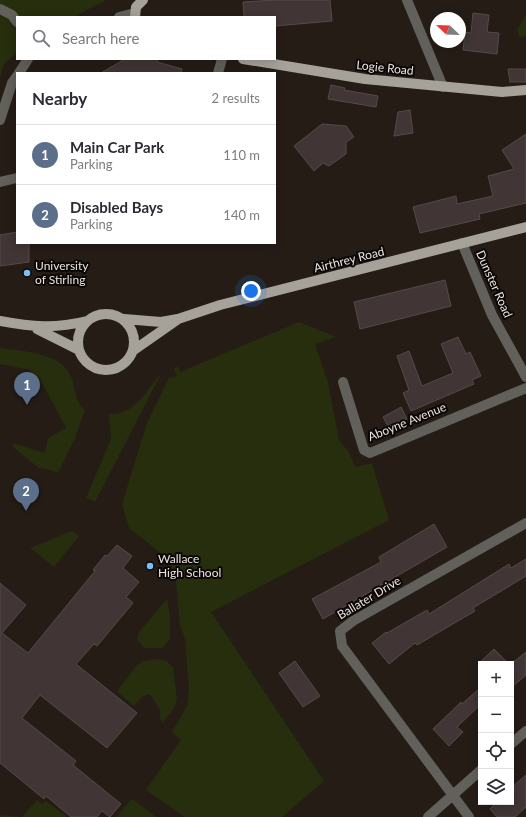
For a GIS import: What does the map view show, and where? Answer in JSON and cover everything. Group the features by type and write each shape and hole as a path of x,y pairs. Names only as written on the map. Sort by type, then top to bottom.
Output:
{"main road":[{"path":"135,15 136,7 143,0"},
{"name":"Logie Road","path":"249,60 350,77 502,92 526,90"},
{"name":"Airthrey Road","path":"178,319 220,305 526,227"},
{"path":"124,319 134,333 134,350 130,358 115,369 106,370 91,365 84,360 79,350 79,334 87,321 94,316 109,313 124,319 161,322 178,319"},
{"path":"134,350 178,319"},
{"path":"0,321 31,327 57,327 87,321"},
{"path":"31,327 79,350"}],"street":[{"path":"407,0 443,87"},
{"path":"0,8 12,15 16,21"},
{"path":"20,72 27,60"},
{"path":"218,72 222,60"},
{"path":"0,120 12,83 16,77"},
{"path":"0,182 16,178"},
{"name":"Dunster Road","path":"462,243 467,259 492,314 526,377"},
{"name":"Aboyne Avenue","path":"343,382 364,450 370,453 526,388"},
{"name":"Ballater Drive","path":"469,817 342,646 340,631 353,621 526,523"},
{"path":"514,741 526,731"},
{"path":"428,817 478,773"}],"green space":[{"path":"0,0 106,0 76,16 16,16 16,54 4,64 0,77"},
{"path":"526,15 526,36 520,37 517,30"},
{"path":"299,322 336,337 315,344 328,382 339,440 349,452 355,467 372,463 389,520 211,612 324,781 282,817 185,817 146,790 181,740 172,732 187,706 189,689 185,639 180,625 175,571 167,558 129,528 122,504 147,423 169,378 177,376 174,368 179,367 180,372"},
{"path":"0,348 43,355 53,359 69,372 78,401 85,410 75,438 58,473 39,468 14,448 12,443 45,453 48,438 66,428 39,377 30,382 31,370 0,364"},
{"path":"162,372 95,502 86,498 111,439 109,414 126,411 133,406 140,400"},
{"path":"72,531 79,536 54,567 30,548"},
{"path":"167,599 170,616 170,639 162,648 144,648 137,639 139,632"},
{"path":"158,659 167,661 173,668 177,699 174,708 163,722 160,719 160,710 150,694 143,696 134,706 117,691 137,665 143,661"},
{"path":"132,799 156,817 116,817"},
{"path":"37,800 42,804 46,801 67,817 22,817"},
{"path":"0,815 22,817 0,817"}],"building":[{"path":"275,0 330,0 332,21 276,26 276,16 244,16 243,2"},
{"path":"473,13 489,15 487,32 499,33 497,54 463,50 463,48 466,48 466,32 471,33"},
{"path":"123,60 158,60 157,62 182,69 181,72 103,72"},
{"path":"508,69 526,69 526,82 510,82"},
{"path":"331,85 345,88 344,90 378,96 376,107 328,99"},
{"path":"410,110 413,133 394,136 398,112"},
{"path":"322,124 346,126 354,137 346,142 346,154 329,166 323,163 314,171 294,146"},
{"path":"526,134 526,203 479,214 480,219 420,233 413,207 456,196 457,204 493,196 488,176 514,169 502,150"},
{"path":"16,232 16,244 29,244 29,262 0,266 0,235"},
{"path":"445,280 451,306 360,329 354,302"},
{"path":"458,337 466,354 470,352 481,376 472,380 474,384 411,411 403,393 409,390 397,356 409,351 422,386 453,373 441,344"},
{"path":"401,407 407,419 389,428 383,417"},
{"path":"434,524 447,547 323,619 312,599 381,562 379,557"},
{"name":"Wallace High School","path":"117,545 132,556 123,568 139,582 126,597 133,603 97,646 94,644 76,664 137,713 107,748 40,695 22,718 76,761 73,765 121,804 110,817 102,811 97,817 71,817 46,796 44,799 0,763 0,583 26,605 2,633 28,653 95,571 93,570 105,555 107,556"},
{"path":"526,559 526,576 473,608 475,611 417,645 415,643 389,664 372,643 386,632 387,633 427,610 429,614 509,564 511,568"},
{"path":"494,649 506,661 481,661"},
{"path":"526,652 526,675 514,685 514,662"},
{"path":"295,661 320,696 303,707 279,673"},
{"path":"478,690 478,707 457,727 463,732 449,746 433,729 461,702 462,704"},
{"path":"526,775 526,807 515,817 497,817 490,809 494,805 514,805 514,785"}],"place":[{"name":"University of Stirling","path":"27,273"},
{"name":"Main Car Park","path":"27,405"},
{"name":"Disabled Bays","path":"26,511"},
{"name":"Wallace High School","path":"150,566"}]}
